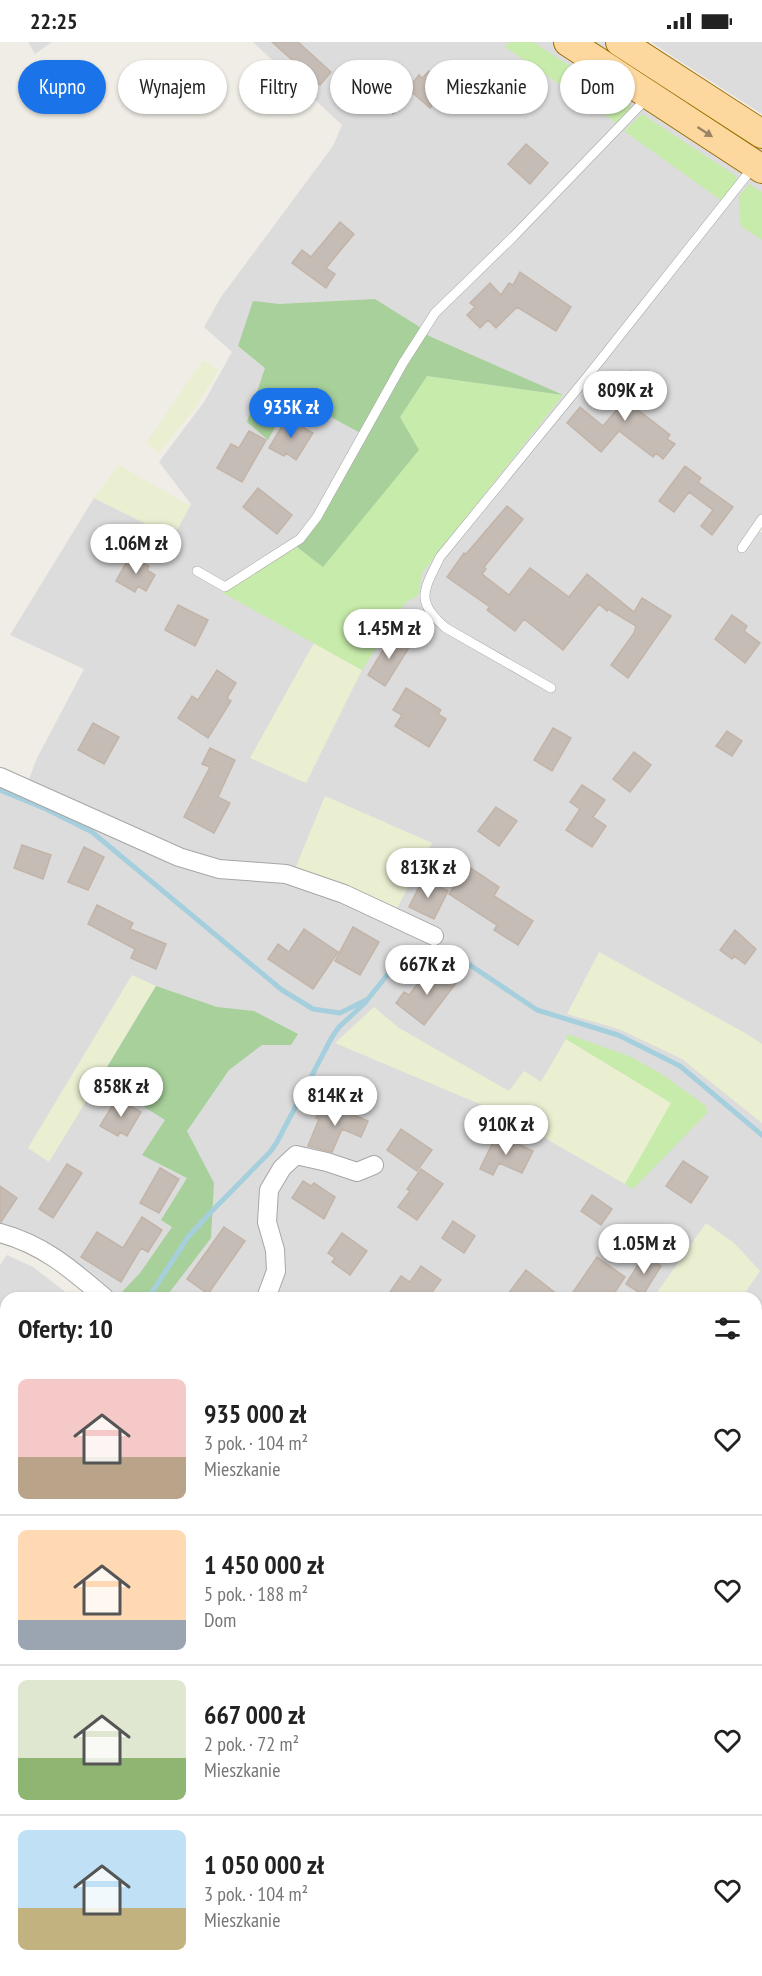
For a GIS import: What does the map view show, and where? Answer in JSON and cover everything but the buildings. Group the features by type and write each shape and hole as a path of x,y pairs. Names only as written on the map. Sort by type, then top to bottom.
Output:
{"main road":[{"path":"568,42 759,166"},
{"path":"620,42 762,134"}],"street":[{"path":"0,777 179,857 219,869 286,874 344,894 434,936"},
{"path":"268,1292 276,1271 275,1250 267,1222 269,1190 282,1168 296,1155 357,1172 374,1165"},
{"path":"0,1233 33,1244 58,1259 98,1292"}],"lane":[{"path":"197,571 225,587 300,539 317,517 403,363 435,313 514,236 650,95"},
{"path":"551,688 446,628 432,616 425,605 425,587 440,557 759,166"},
{"path":"742,548 762,519"}],"shaded area":[{"path":"28,42 52,42 35,54"},
{"path":"253,42 613,42 762,139 762,519 756,528 762,533 762,1292 108,1292 0,1233 0,778 25,789 37,758 84,669 10,635 94,498 173,537 191,504 159,462 204,402 232,352 204,327 221,297 333,146 342,125 330,114 413,114 413,60 330,60 330,114 318,103 318,60 272,60"},
{"path":"651,42 762,42 762,114 681,62"},
{"path":"7,1255 33,1267 66,1292 0,1292 0,1265"}],"green space":[{"path":"510,42 533,42 561,60 560,84 548,76 548,60 524,60 505,47"},
{"path":"603,114 627,114 618,124"},
{"path":"642,114 736,176 737,180 722,201 624,131"},
{"path":"749,184 762,192 762,240 742,227 740,222 739,196"},
{"path":"375,299 418,326 429,336 563,395 427,376 400,417 419,450 323,567 297,547 314,527 366,436 292,396 268,440 247,422 265,368 238,346 253,301 279,304"},
{"path":"203,360 219,370 192,412 159,453 146,443"},
{"path":"427,376 563,395 422,573 418,596 406,602 362,670 223,593 297,547 323,566 400,417"},
{"path":"119,465 190,506 173,537 94,498"},
{"path":"314,643 362,670 306,783 250,758"},
{"path":"325,796 432,843 396,910 295,869"},
{"path":"599,952 762,1044 762,1123 682,1059 619,1029 567,1014"},
{"path":"132,975 156,986 49,1162 28,1148"},
{"path":"156,986 217,1007 254,1011 298,1034 291,1045 262,1045 229,1070 187,1131 214,1183 211,1238 170,1292 122,1292 140,1273 172,1227 161,1220 187,1178 142,1155 165,1120 100,1079"},
{"path":"374,1007 399,1028 509,1091 524,1071 541,1082 566,1039 672,1103 625,1184 501,1113 335,1043"},
{"path":"567,1034 629,1056 660,1073 706,1106 707,1113 633,1189 625,1184 671,1103 566,1039"},
{"path":"706,1223 734,1243 760,1271 745,1292 658,1292"}],"waterway":[{"path":"0,790 46,809 92,832 282,990 313,1009 340,1013 368,999 392,969 418,952 442,950 467,963 537,1010 618,1035 680,1066 762,1135"},
{"path":"152,1292 188,1237 270,1152 332,1037 339,1027 366,1002"}]}
